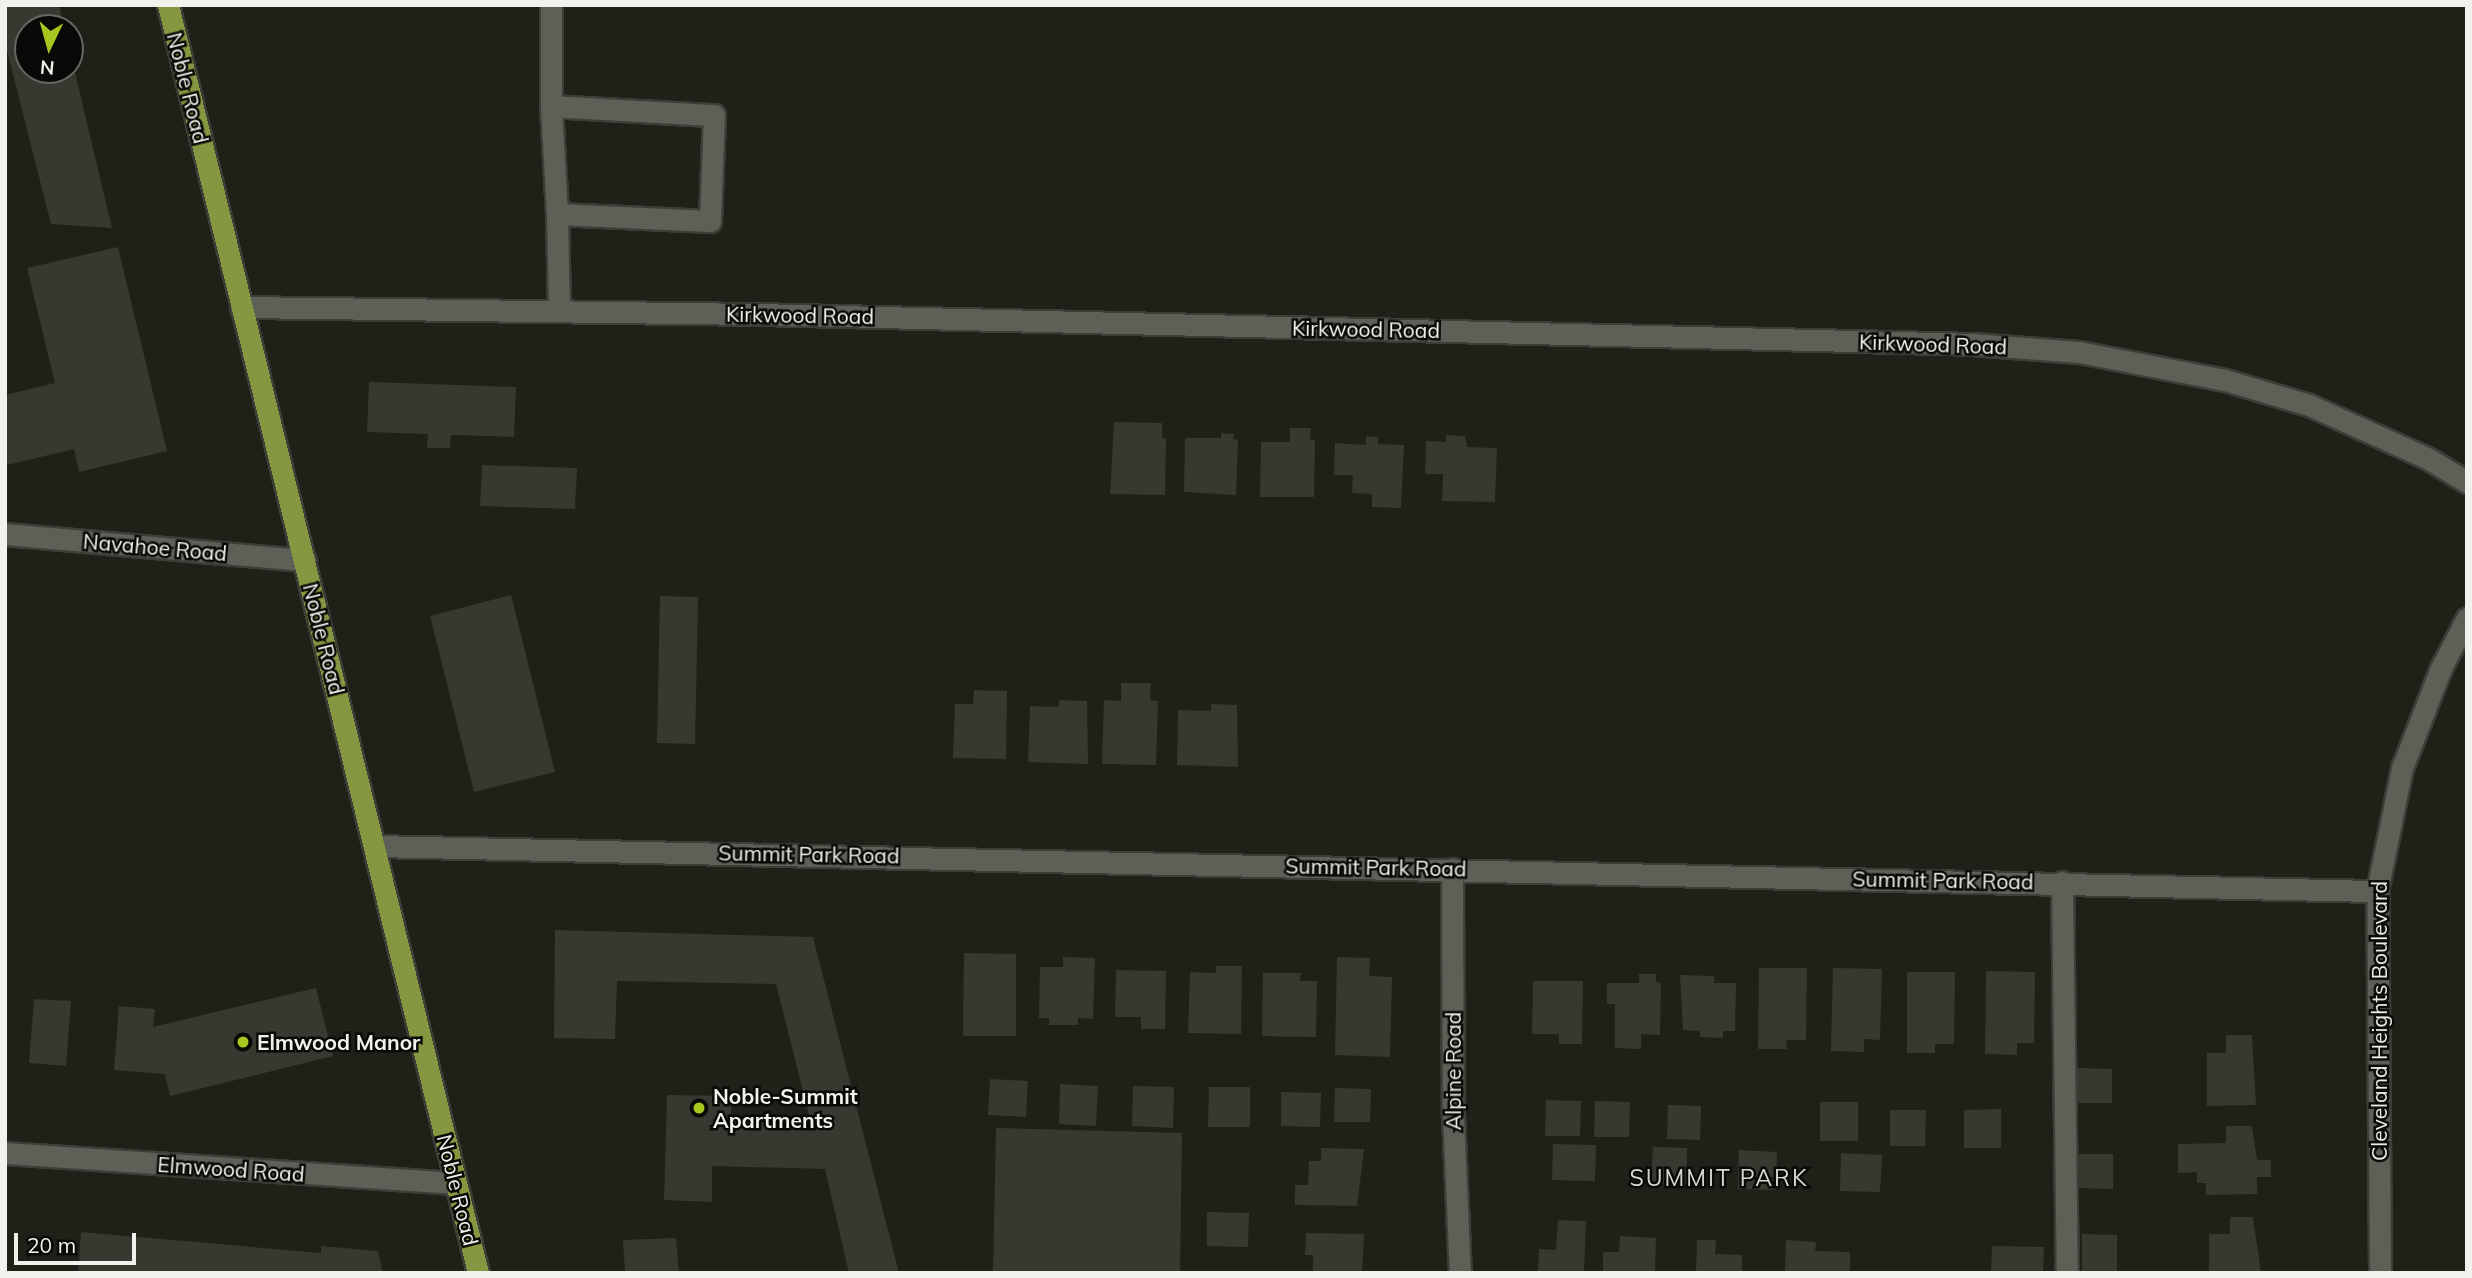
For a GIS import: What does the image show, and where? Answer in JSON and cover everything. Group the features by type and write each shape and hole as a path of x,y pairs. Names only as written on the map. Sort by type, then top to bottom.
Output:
{"main road":[{"name":"Noble Road","path":"168,5 478,1273"}],"street":[{"path":"551,5 551,106 559,311"},
{"path":"551,106 714,115 710,221 557,215"},
{"name":"Kirkwood Road","path":"241,307 559,311 1972,344 2080,352 2225,380 2309,405 2427,458 2467,482"},
{"name":"Navahoe Road","path":"5,534 304,560"},
{"name":"Cleveland Heights Boulevard","path":"2380,1273 2377,891 2402,768 2441,667 2467,618"},
{"name":"Summit Park Road","path":"375,846 2377,891"},
{"name":"Alpine Road","path":"1452,869 1453,1115 1460,1273"},
{"path":"2062,882 2067,1273"},
{"name":"Elmwood Road","path":"5,1153 456,1183"}],"building":[{"path":"5,5 59,5 61,14 14,14 14,78 5,43"},
{"path":"15,84 78,84 112,228 51,224"},
{"path":"118,247 167,451 79,472 74,449 7,465 5,395 55,383 27,268"},
{"path":"369,382 516,387 514,437 451,435 450,448 427,448 428,434 367,432"},
{"path":"1114,422 1162,423 1162,438 1166,439 1165,495 1110,494"},
{"path":"1290,428 1311,428 1310,440 1315,440 1314,497 1260,497 1261,442 1290,442"},
{"path":"1221,433 1234,434 1233,439 1238,440 1236,495 1184,492 1185,438 1221,438"},
{"path":"1446,435 1465,436 1467,447 1497,448 1495,502 1442,501 1443,474 1425,474 1426,441 1446,442"},
{"path":"1366,436 1378,437 1378,444 1404,445 1401,508 1372,507 1372,494 1352,493 1353,475 1334,475 1335,443 1366,445"},
{"path":"482,465 577,468 575,509 480,506"},
{"path":"511,595 555,772 474,792 430,616"},
{"path":"660,596 698,597 695,744 657,743"},
{"path":"1121,683 1151,683 1150,700 1158,701 1156,765 1102,764 1104,700 1121,701"},
{"path":"974,690 1007,691 1006,759 953,758 955,704 973,704"},
{"path":"1059,700 1087,701 1088,764 1028,762 1030,706 1059,707"},
{"path":"1211,704 1237,705 1238,767 1177,765 1178,710 1211,711"},
{"name":"Noble-Summit Apartments","path":"555,930 813,937 899,1273 849,1273 825,1169 712,1166 712,1202 664,1200 667,1095 731,1096 731,1120 811,1123 776,984 617,981 615,1039 554,1038"},
{"path":"964,953 1016,954 1016,1036 963,1036"},
{"path":"1063,957 1095,958 1093,1019 1078,1018 1078,1025 1049,1025 1049,1018 1039,1018 1040,967 1063,967"},
{"path":"1337,957 1370,958 1369,976 1392,977 1390,1057 1335,1055"},
{"path":"1216,966 1242,966 1241,1034 1188,1033 1190,972 1216,973"},
{"path":"1759,968 1807,968 1806,1040 1786,1040 1787,1049 1758,1049"},
{"path":"1833,968 1882,969 1880,1040 1864,1039 1864,1052 1831,1051"},
{"path":"1116,970 1166,971 1165,1029 1141,1029 1141,1017 1115,1017"},
{"path":"1986,971 2035,972 2034,1043 2017,1043 2017,1055 1985,1054"},
{"path":"1907,972 1955,972 1954,1044 1935,1044 1935,1053 1907,1053"},
{"path":"1263,973 1301,973 1300,981 1317,981 1316,1037 1262,1036"},
{"path":"1639,974 1656,974 1656,982 1661,983 1660,1035 1641,1034 1641,1049 1615,1048 1615,1004 1607,1004 1607,983 1639,983"},
{"path":"1680,975 1714,976 1714,983 1736,983 1735,1031 1723,1031 1723,1038 1700,1037 1700,1031 1683,1030"},
{"path":"1533,981 1583,981 1582,1044 1559,1044 1559,1034 1532,1034"},
{"name":"Elmwood Manor","path":"316,988 333,1056 170,1096 165,1074 114,1070 119,1006 155,1009 153,1027"},
{"path":"34,999 71,1001 66,1066 29,1063"},
{"path":"2226,1035 2252,1035 2256,1105 2207,1106 2207,1053 2226,1053"},
{"path":"2077,1068 2112,1069 2112,1103 2077,1103"},
{"path":"990,1079 1028,1081 1026,1117 988,1115"},
{"path":"1060,1084 1098,1086 1096,1126 1059,1124"},
{"path":"1133,1086 1174,1087 1173,1128 1132,1126"},
{"path":"1209,1087 1250,1087 1250,1127 1208,1127"},
{"path":"1335,1088 1371,1089 1370,1122 1334,1122"},
{"path":"1281,1092 1321,1093 1320,1127 1281,1126"},
{"path":"1546,1100 1581,1101 1580,1136 1545,1136"},
{"path":"1595,1101 1630,1102 1629,1137 1594,1137"},
{"path":"1820,1102 1858,1102 1858,1141 1820,1141"},
{"path":"1668,1105 1701,1106 1700,1140 1667,1139"},
{"path":"2001,1109 2001,1148 1964,1148 1964,1110"},
{"path":"1890,1110 1926,1110 1925,1146 1890,1146"},
{"path":"2226,1126 2252,1126 2257,1160 2271,1160 2271,1177 2257,1177 2257,1194 2206,1195 2206,1183 2197,1183 2197,1172 2178,1173 2178,1144 2226,1143"},
{"path":"996,1128 1182,1133 1180,1273 993,1273"},
{"path":"1553,1144 1596,1145 1595,1181 1552,1180"},
{"path":"1653,1147 1687,1148 1686,1184 1651,1183"},
{"path":"1321,1148 1364,1149 1357,1206 1295,1205 1295,1185 1308,1185 1309,1161 1321,1161"},
{"path":"1739,1150 1777,1152 1776,1190 1738,1189"},
{"path":"1841,1153 1882,1155 1880,1192 1840,1191"},
{"path":"2078,1154 2113,1154 2113,1189 2078,1188"},
{"path":"1207,1212 1249,1213 1248,1247 1207,1246"},
{"path":"2230,1217 2253,1217 2261,1273 2209,1273 2209,1234 2230,1234"},
{"path":"1558,1220 1586,1221 1584,1273 1538,1273 1539,1249 1556,1250"},
{"path":"81,1232 321,1253 321,1246 378,1251 383,1273 78,1273"},
{"path":"1306,1233 1364,1234 1362,1273 1313,1273 1313,1255 1305,1255"},
{"path":"2082,1234 2117,1235 2117,1271 2082,1271"},
{"path":"1620,1236 1656,1238 1655,1273 1603,1273 1603,1252 1619,1252"},
{"path":"676,1238 679,1273 625,1273 623,1240"},
{"path":"1697,1240 1716,1240 1715,1254 1742,1255 1742,1273 1696,1273"},
{"path":"1786,1240 1816,1242 1815,1251 1850,1252 1850,1273 1785,1273"},
{"path":"1992,1246 2044,1247 2043,1273 1991,1273"}],"place":[{"name":"Elmwood Manor","path":"243,1042"},
{"name":"Noble-Summit Apartments","path":"699,1108"}],"district":[{"name":"SUMMIT PARK","path":"1719,1178"}]}
